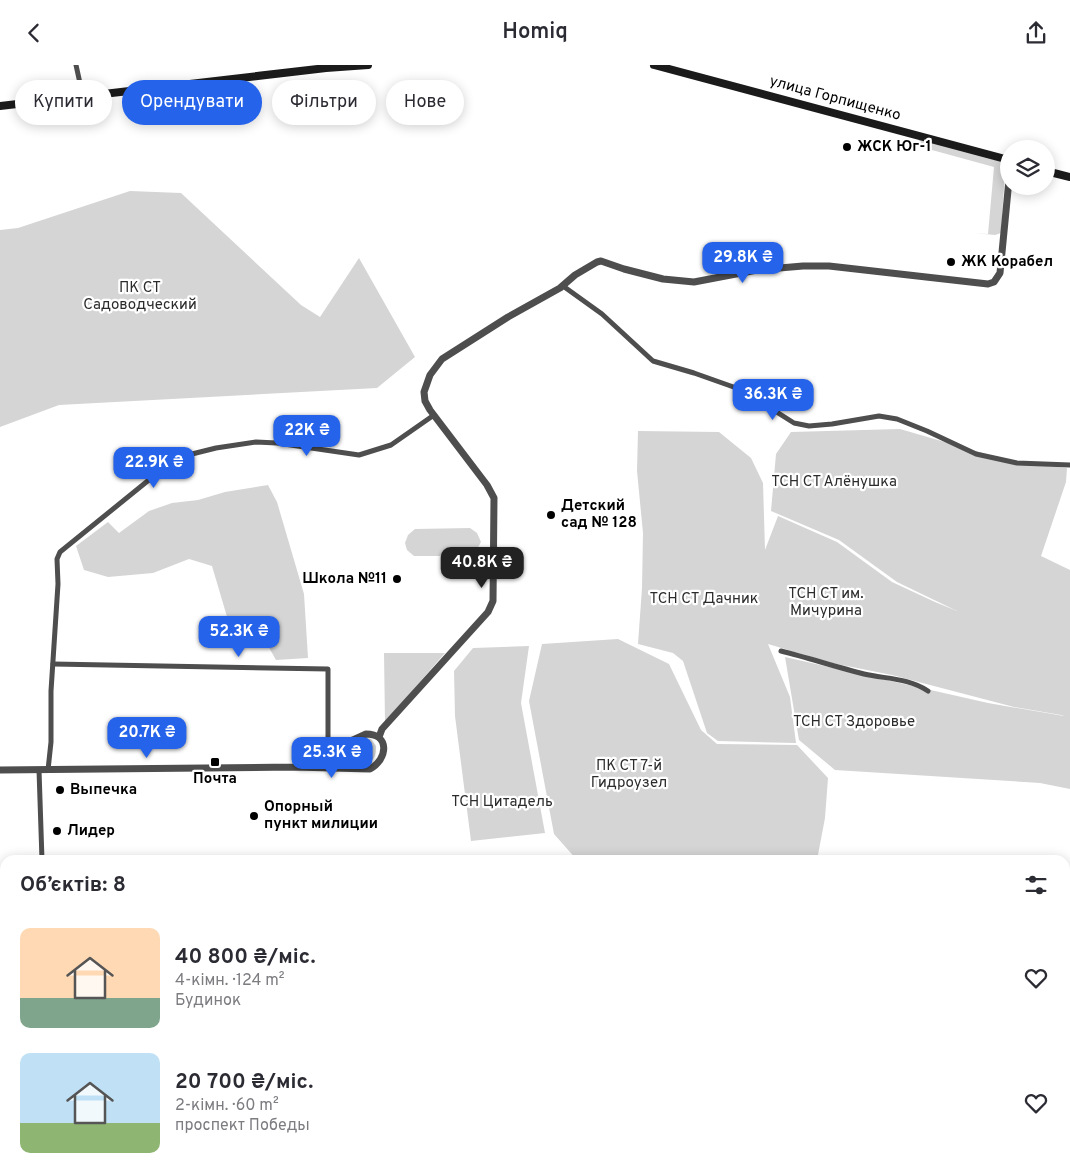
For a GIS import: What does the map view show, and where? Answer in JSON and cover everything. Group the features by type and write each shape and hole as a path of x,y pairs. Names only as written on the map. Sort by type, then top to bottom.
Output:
{"main road":[{"path":"112,94 326,68 368,65"},
{"name":"улица Горпищенко","path":"654,65 1000,158"},
{"path":"0,106 15,104"},
{"path":"1055,173 1070,177"}],"street":[{"path":"76,65 80,80"},
{"path":"379,737 382,729 488,612 493,601 494,498 487,485 425,401 424,392 430,375 442,359 563,286 591,265 601,261 646,275 694,282 803,265 829,265 988,285 994,282 1000,273 1008,195"},
{"path":"563,286 602,314 653,361 742,390 794,423 809,426 880,416 898,419 976,453 1017,463 1070,465"},
{"path":"48,770 51,742 58,555 60,552 176,458 216,448 256,442 277,443 360,455 391,445 434,415"},
{"path":"781,651 863,674 891,677 920,685 928,691"},
{"path":"53,664 328,669 328,750"},
{"path":"0,770 294,767 370,769 380,761 383,753 383,744 379,737 366,734 294,767"},
{"path":"40,771 42,855"}],"green space":[{"path":"920,139 1000,160 1000,195 1003,195 1001,233 995,235 974,233 988,234 994,167 921,147 917,144"},
{"name":"ПК СТ Садоводческий","path":"130,191 181,193 301,305 320,317 359,258 415,357 377,388 59,405 0,427 0,230 18,228"},
{"path":"900,429 1017,463 1067,468 1066,482 1041,556 1070,570 1070,789 1040,783 835,770 799,740 785,657 988,703 1064,716 1014,707 892,675 832,663 768,644 790,697 796,743 718,741 707,733 683,661 673,653 638,644 643,533 637,471 638,431 719,432 751,458 763,483 765,550 778,516 837,542 892,582 957,611 897,582 839,540 771,511 776,454 791,432"},
{"path":"268,485 277,502 304,594 308,658 276,660 259,630 233,637 212,566 189,559 153,573 108,577 84,570 76,546 108,522 119,533 149,511 172,503 198,500 225,492"},
{"path":"470,528 477,533 481,542 475,553 468,556 414,556 407,550 405,543 408,535 415,529"},
{"name":"ПК СТ 7-й Гидроузел","path":"618,639 669,664 701,730 717,744 797,745 828,778 825,818 818,855 573,855 554,834 529,701 542,644"},
{"name":"ТСН Цитадель","path":"529,646 521,703 545,833 471,841 455,716 454,671 473,648"},
{"path":"384,653 445,653 385,722"},
{"path":"361,739 371,739 376,746 375,756 367,763 316,765 314,763"}],"place":[{"name":"ЖСК Юг-1","path":"847,147"},
{"name":"ЖК Корабел","path":"951,262"},
{"name":"Детский сад № 128","path":"551,515"},
{"name":"Школа №11","path":"397,579"},
{"name":"Почта","path":"215,762"},
{"name":"Выпечка","path":"60,790"},
{"name":"Опорный пункт милиции","path":"254,816"},
{"name":"Лидер","path":"57,831"}],"park label":[{"name":"ТСН СТ Алёнушка","path":"834,482"},
{"name":"ТСН СТ Дачник","path":"704,599"},
{"name":"ТСН СТ им. Мичурина","path":"826,602"},
{"name":"ТСН СТ Здоровье","path":"854,722"}]}
